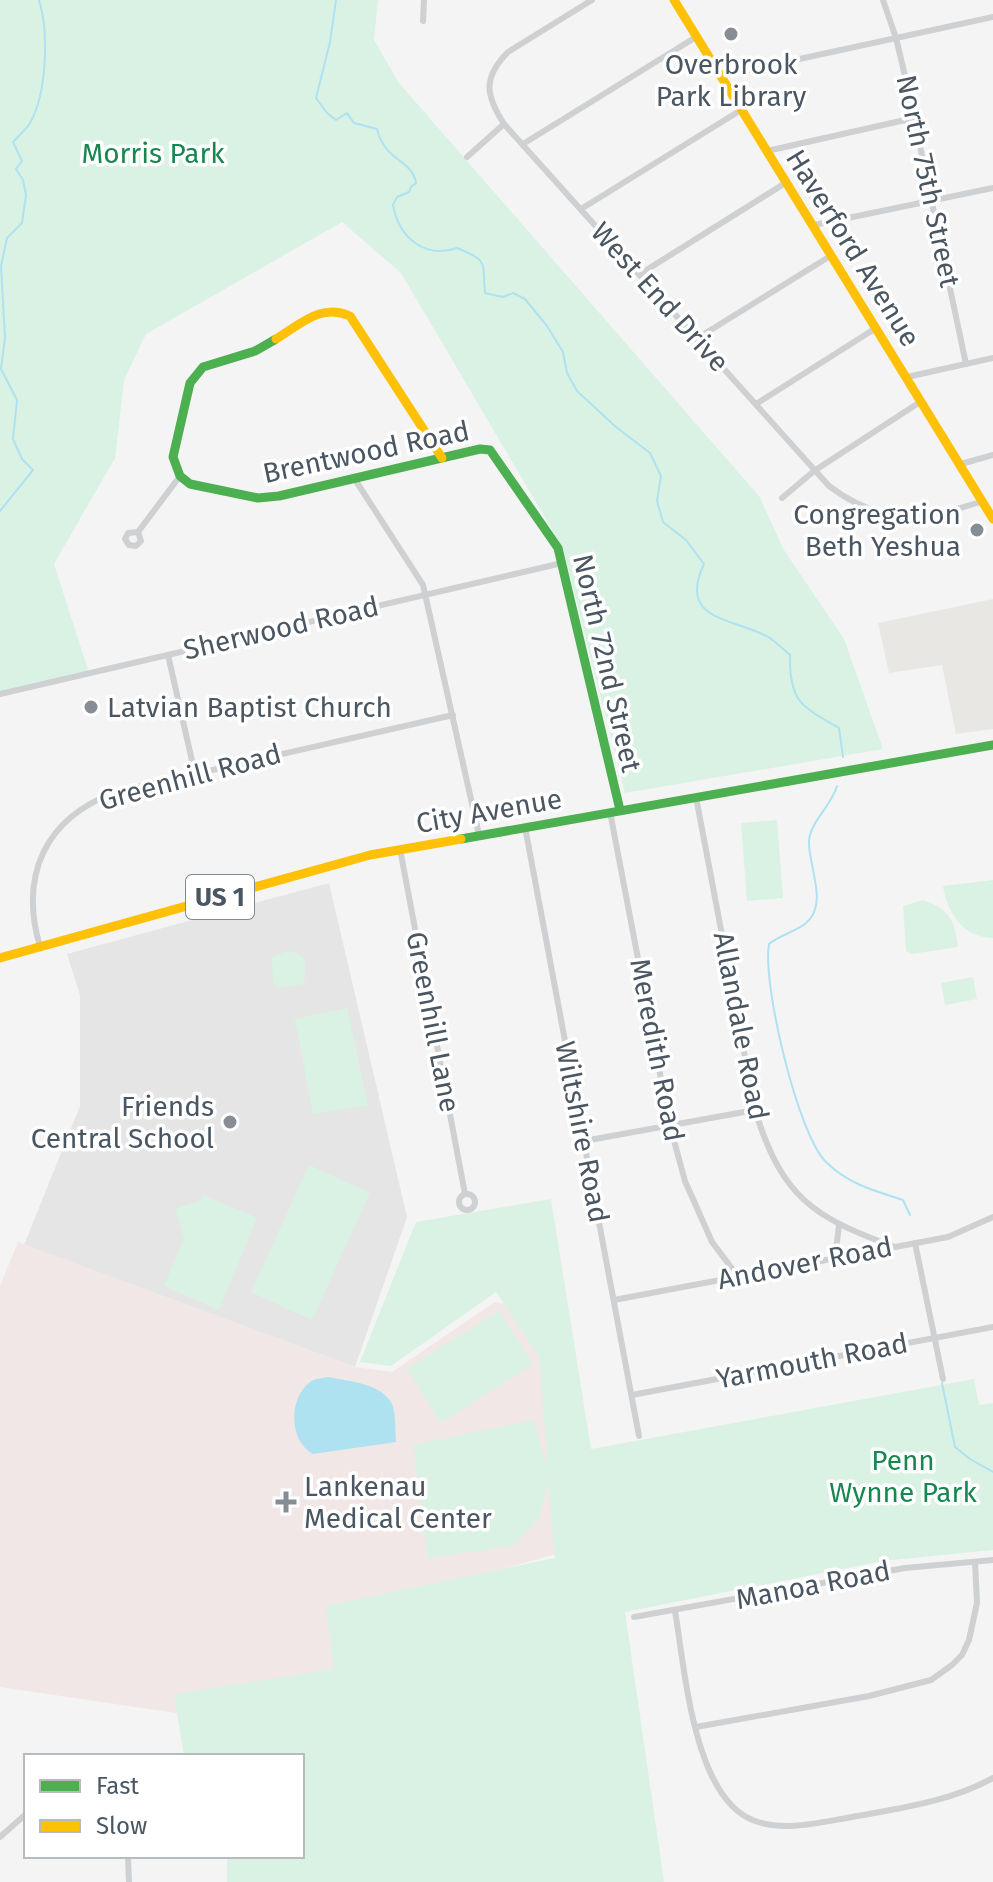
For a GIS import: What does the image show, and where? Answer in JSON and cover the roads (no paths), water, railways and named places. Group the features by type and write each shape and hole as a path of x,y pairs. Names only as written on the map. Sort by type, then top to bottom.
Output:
{"main road":[{"name":"Haverford Avenue","path":"674,0 993,519"},
{"path":"180,476 173,457 194,375 203,367 255,351 320,312 339,311 350,316 442,458"},
{"name":"Brentwood Road","path":"180,476 190,484 258,498 279,496 480,449 490,450"},
{"name":"North 72nd Street","path":"490,450 558,548 615,811"},
{"name":"City Avenue","path":"0,958 400,849 993,745"}],"street":[{"path":"423,21 424,0"},
{"path":"467,157 504,124 490,103 489,90 500,59 592,0"},
{"name":"North 75th Street","path":"883,0 896,38 966,364"},
{"path":"721,76 993,17"},
{"path":"523,144 696,37"},
{"path":"581,209 741,110"},
{"path":"767,151 914,118"},
{"name":"West End Drive","path":"504,124 814,471"},
{"path":"640,274 787,182"},
{"path":"814,225 993,188"},
{"path":"696,339 832,255"},
{"path":"756,404 876,328"},
{"path":"907,377 993,358"},
{"path":"782,498 814,471 921,401"},
{"path":"961,464 993,455"},
{"path":"814,471 846,499 886,514 939,516 983,501"},
{"path":"138,532 180,476"},
{"path":"354,478 423,585 479,835"},
{"name":"Sherwood Road","path":"0,694 562,563"},
{"path":"168,655 195,774"},
{"name":"Greenhill Road","path":"40,947 32,911 33,884 40,858 61,825 93,800 116,792 453,715"},
{"name":"Allandale Road","path":"696,797 755,1110 766,1147 786,1182 804,1202 839,1225 895,1247"},
{"name":"Meredith Road","path":"615,811 670,1126 695,1208 712,1242 737,1275"},
{"name":"Wiltshire Road","path":"525,827 639,1436"},
{"name":"Greenhill Lane","path":"400,849 465,1194"},
{"path":"584,1141 755,1110"},
{"name":"Andover Road","path":"614,1300 948,1237 993,1217"},
{"path":"835,1259 839,1225"},
{"path":"915,1243 943,1379"},
{"name":"Yarmouth Road","path":"632,1395 993,1327"},
{"name":"Manoa Road","path":"634,1617 905,1568 993,1560"},
{"path":"696,1727 869,1696 931,1680 962,1655 969,1640 977,1603 975,1562"},
{"path":"675,1611 704,1760 715,1785 734,1809 753,1820 766,1824 804,1825 920,1805 957,1794 993,1778"},
{"path":"0,1837 24,1816"},
{"path":"128,1858 129,1882"}],"water":[{"path":"328,1377 372,1387 387,1397 394,1412 396,1442 313,1454 305,1448 299,1440 294,1420 298,1399 310,1382"}],"waterway":[{"path":"0,511 33,470 22,459 13,439 17,400 1,369 5,338 1,266 7,238 22,223 26,195 23,180 16,169 22,161 13,142 30,123 43,79 45,45 39,0"},
{"path":"336,0 330,42 316,98 336,120 347,113 354,123 377,129 386,148 414,175 416,183 409,192 397,197 393,205 407,236 434,251 457,248 475,256 484,269 485,293 503,297 513,293 525,299 563,352 567,373 577,391 650,453 661,476 657,501 663,522 686,540 704,564 697,583 698,598 704,608 714,616 770,638 790,655 795,693 807,708 839,728 843,757"},
{"path":"837,786 810,834 816,906 806,923 769,944 771,991 784,1058 815,1147 826,1162 843,1176 903,1200 910,1215"},
{"path":"942,1383 955,1447 993,1472"}],"place":[{"name":"Overbrook Park Library","path":"731,34"},
{"name":"Congregation Beth Yeshua","path":"977,530"},
{"name":"Latvian Baptist Church","path":"91,707"},
{"name":"Friends Central School","path":"230,1122"},
{"name":"Lankenau Medical Center","path":"286,1502"}],"park label":[{"name":"Morris Park","path":"153,153"},
{"name":"Penn Wynne Park","path":"903,1476"}]}
